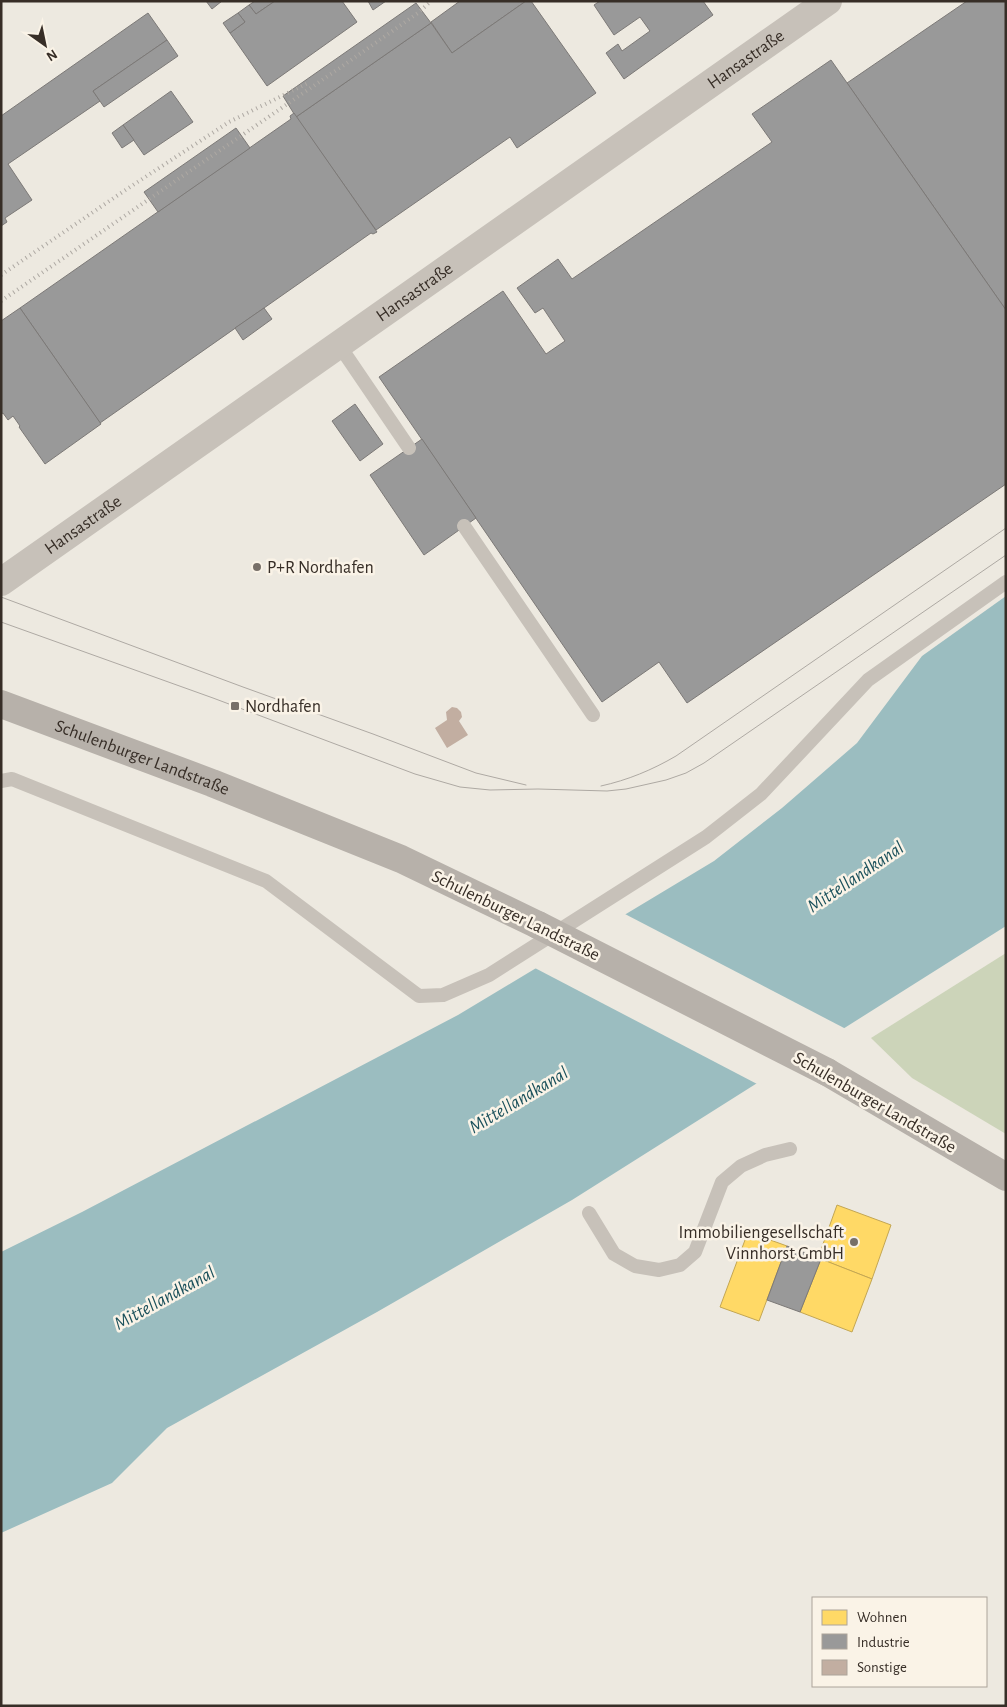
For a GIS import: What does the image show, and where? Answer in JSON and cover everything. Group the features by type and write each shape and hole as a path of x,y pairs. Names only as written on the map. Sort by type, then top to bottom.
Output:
{"main road":[{"name":"Schulenburger Landstraße","path":"1,704 212,783 401,859 538,925 827,1072 1006,1177"}],"street":[{"name":"Hansastraße","path":"1,582 828,1"}],"lane":[{"path":"339,344 410,448"},
{"path":"464,526 592,715"},
{"path":"1,781 12,780 266,881 419,996 443,995 489,975 706,837 761,794 868,680 1006,582"},
{"path":"589,1213 614,1254 635,1266 658,1270 680,1265 695,1252 722,1182 741,1166 765,1155 790,1149"}],"green space":[{"path":"1006,953 1006,1134 912,1078 871,1038"}],"water":[{"name":"Mittellandkanal","path":"1006,596 1006,926 572,1200 377,1312 167,1428 112,1483 1,1533 1,1252 82,1212 458,1015 714,861 782,808 857,743 922,656"}],"pier":[{"path":"623,913 846,1029 759,1085 533,967"}],"building: Wohnen":[{"path":"837,1205 891,1225 872,1279 818,1258"},
{"path":"748,1232 787,1246 759,1321 720,1307"},
{"path":"821,1259 872,1279 852,1332 800,1312"}],"building: Industrie":[{"path":"206,1 222,1 212,9"},
{"path":"255,1 275,1 256,14 249,5"},
{"path":"275,1 342,1 357,22 267,86 230,33 245,22 238,13 249,5 256,14"},
{"path":"368,1 386,1 373,10"},
{"path":"460,1 526,1 452,53 431,22"},
{"path":"526,1 531,1 596,93 517,148 510,137 376,230 296,117 431,23 452,53"},
{"path":"600,1 703,1 713,15 624,79 606,53 618,44 622,51 650,31 640,17 614,35 594,5"},
{"path":"967,1 1006,1 1006,310 847,83"},
{"path":"416,3 431,23 296,117 283,96"},
{"path":"148,13 167,40 93,91 100,101 8,164 32,200 5,218 7,222 1,226 1,116"},
{"path":"238,13 245,22 230,33 223,23"},
{"path":"167,40 178,56 104,107 93,91"},
{"path":"831,60 1006,310 1006,484 687,703 659,662 602,702 379,377 503,291 546,354 565,341 543,308 535,313 517,288 558,259 572,279 772,142 752,114"},
{"path":"171,91 193,122 144,155 123,125"},
{"path":"294,113 377,232 371,233 100,423 20,308 291,119 290,116"},
{"path":"123,125 134,140 122,148 112,133"},
{"path":"236,128 250,148 158,212 144,192"},
{"path":"20,308 101,424 45,464 13,416 8,420 3,413 1,414 1,321"},
{"path":"264,308 272,319 243,340 235,328"},
{"path":"355,404 383,444 360,461 332,421"},
{"path":"422,439 476,518 424,555 370,475"},
{"path":"787,1246 821,1259 800,1312 767,1300"}],"building: Sonstige":[{"path":"452,707 457,708 461,712 462,717 459,721 468,735 447,748 435,728 447,720 446,712"}],"tram line":[{"path":"601,786 640,774 676,756 1006,528"},
{"path":"1,622 213,698 415,774 460,787 490,790 607,791 626,789 666,780 686,773 704,763 1006,555"},
{"path":"1,597 476,773 526,785"}],"railway":[{"path":"1,301 344,65 418,13 431,1"},
{"path":"1,275 229,122 308,83"}],"place":[{"name":"P+R Nordhafen","path":"257,567"},
{"name":"Nordhafen","path":"235,706"},
{"name":"Immobiliengesellschaft Vinnhorst GmbH","path":"854,1242"}]}
